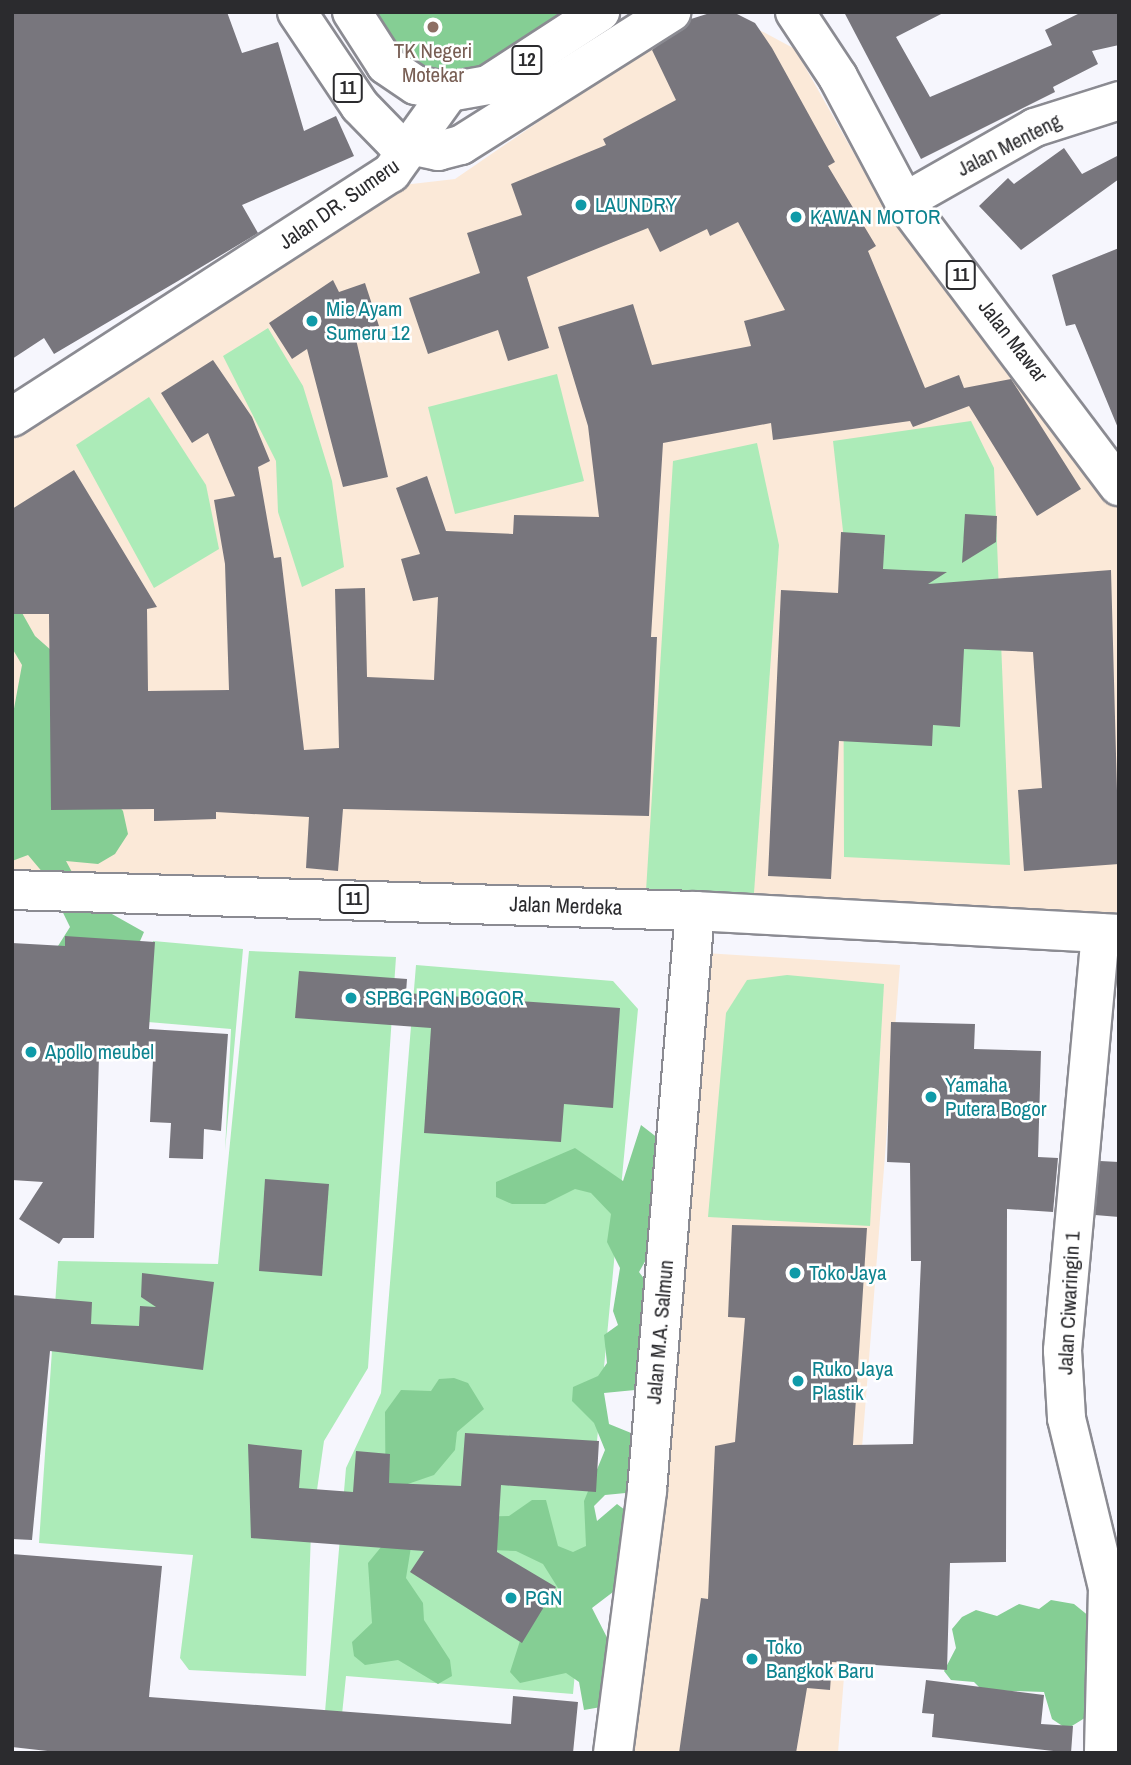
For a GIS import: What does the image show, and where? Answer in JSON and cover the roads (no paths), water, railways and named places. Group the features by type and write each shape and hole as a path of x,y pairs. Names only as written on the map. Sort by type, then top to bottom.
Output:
{"main road":[{"name":"11","path":"297,12 360,106 395,142 413,150"},
{"name":"11","path":"352,12 386,65 416,85 449,92"},
{"name":"12","path":"449,92 488,85 600,12"},
{"name":"Jalan DR. Sumeru","path":"12,418 391,173 413,150 461,145 671,12"},
{"name":"11","path":"795,12 822,52"},
{"path":"813,12 822,52"},
{"name":"Jalan Mawar","path":"822,52 904,201 1115,471"},
{"path":"413,150 449,92"},
{"name":"Jalan Merdeka","path":"12,890 695,911 1110,933"},
{"name":"Jalan M.A. Salmun","path":"613,1753 647,1490 695,911"}],"street":[{"name":"Jalan Menteng","path":"904,201 1034,127 1119,100"},
{"name":"Jalan Ciwaringin 1","path":"1109,1748 1107,1587 1066,1418 1062,1350 1110,933"}],"place":[{"name":"TK Negeri Motekar","path":"433,27"},
{"name":"LAUNDRY","path":"581,205"},
{"name":"KAWAN MOTOR","path":"796,217"},
{"name":"Mie Ayam Sumeru 12","path":"312,321"},
{"name":"SPBG PGN BOGOR","path":"351,998"},
{"name":"Apollo meubel","path":"31,1052"},
{"name":"Yamaha Putera Bogor","path":"931,1097"},
{"name":"Toko Jaya","path":"795,1273"},
{"name":"Ruko Jaya Plastik","path":"798,1381"},
{"name":"PGN","path":"511,1598"},
{"name":"Toko Bangkok Baru","path":"752,1659"}]}
